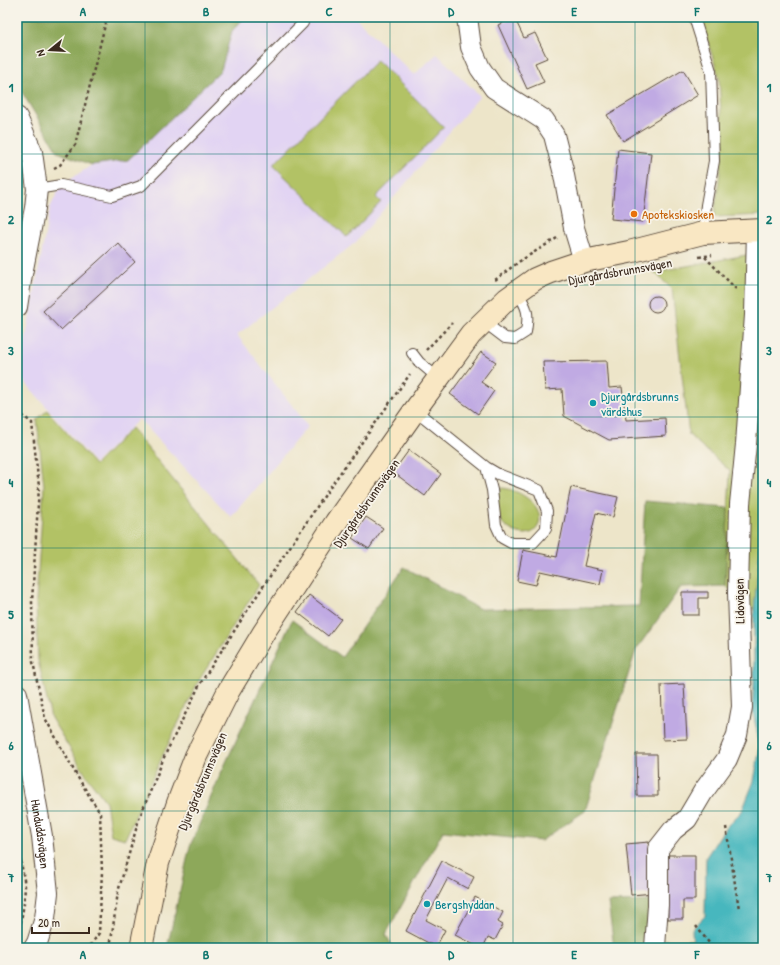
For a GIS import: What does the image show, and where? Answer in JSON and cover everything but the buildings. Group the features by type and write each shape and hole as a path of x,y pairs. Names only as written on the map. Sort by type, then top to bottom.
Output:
{"street":[{"name":"Djurgårdsbrunnsvägen","path":"467,17 471,47 480,68 494,88 544,120 554,135 563,170 574,228 584,261"},
{"path":"17,117 32,152 36,183 35,208 17,307"},
{"name":"Djurgårdsbrunnsvägen","path":"141,948 158,863 178,803 196,756 230,690 264,632 336,522 471,334 506,299 535,280 551,272 584,261 629,252 703,233 760,230"},
{"name":"Lidovägen","path":"655,947 658,905 658,848 672,830 688,819 703,792 727,759 737,735 742,707 738,593 740,504 746,444 760,230"},
{"name":"Hunduddsvägen","path":"17,694 42,836 48,893 45,918 34,948"}],"lane":[{"path":"694,17 711,71 714,161 706,205 703,233"},
{"path":"36,183 60,185 112,196 141,186 303,23"},
{"path":"484,322 505,338 516,339 526,332 528,318 527,308 517,292"},
{"path":"412,353 419,362 438,378"},
{"path":"415,410 486,467 498,474 539,490 547,511 546,529 533,543 511,543 502,538 496,525 492,490 486,467"}],"path":[{"path":"36,183 60,165 75,145 106,17"},
{"path":"697,257 719,253"},
{"path":"704,256 729,281 755,315"},
{"path":"17,411 32,423 39,487 32,601 33,662 37,683 45,718 76,776 100,813 102,872 99,933 89,948"},
{"path":"726,827 739,909"},
{"path":"17,837 25,886 24,903 19,932"},
{"path":"696,926 713,948"}],"shaded area":[{"path":"245,17 355,17 414,75 437,54 480,96 356,242 237,335 308,426 231,517 139,419 95,463 19,375 50,208 61,185 92,165 128,160 221,70 232,31"}],"green space":[{"path":"17,17 245,17 232,31 221,70 128,160 92,165 58,152 17,84"},
{"path":"700,17 763,17 763,215 714,217 723,150 719,77"},
{"path":"377,60 444,127 376,197 381,202 347,237 273,165"},
{"path":"763,252 763,517 754,610 725,586 730,471 689,435 672,289 654,272"},
{"path":"47,410 95,465 131,428 259,585 198,682 125,839 111,835 106,802 86,775 51,718 38,660 36,601 44,486 37,420"},
{"path":"502,488 509,489 523,495 535,505 540,519 535,531 525,534 509,529 504,525 498,513 495,497"},
{"path":"645,501 728,508 725,586 681,587 636,650 585,811 541,841 443,831 386,934 393,948 167,948 190,846 221,773 292,620 342,657 404,567 480,609 639,606"},
{"path":"17,860 20,905 17,922"},
{"path":"652,901 650,948 614,948 608,902"},
{"path":"665,940 692,940 693,948 665,948"}],"water":[{"path":"763,517 763,948 693,948 692,929 705,916 706,857 726,827 742,811 754,781 760,747 752,707 754,684 754,610"}],"place":[{"name":"Apotekskiosken","path":"634,214"},
{"name":"Djurgårdsbrunns värdshus","path":"593,403"},
{"name":"Bergshyddan","path":"427,904"}]}
